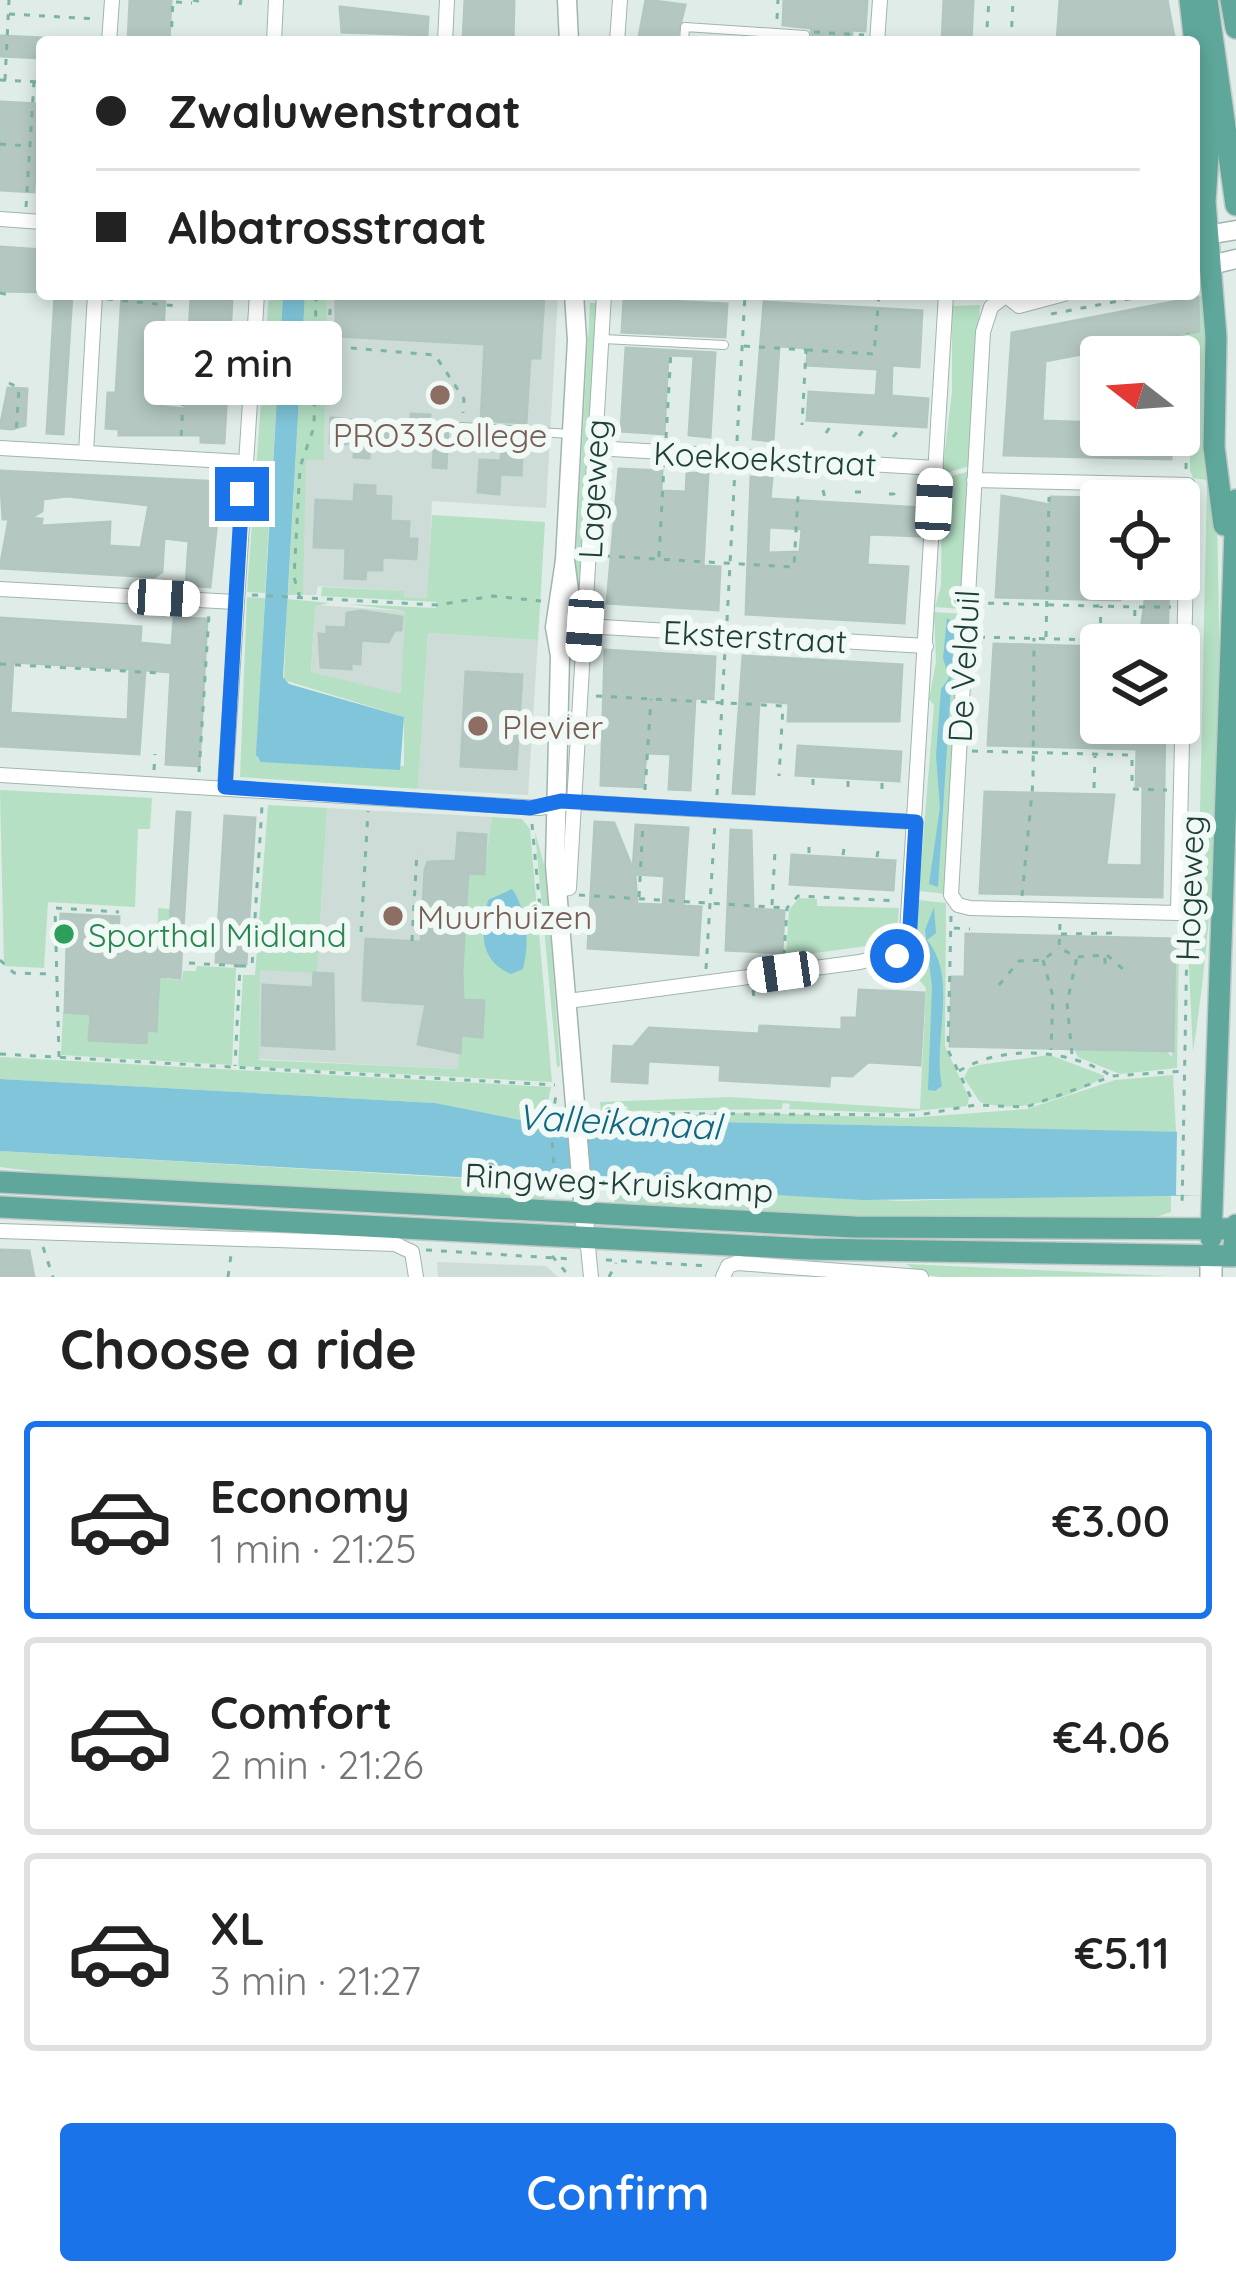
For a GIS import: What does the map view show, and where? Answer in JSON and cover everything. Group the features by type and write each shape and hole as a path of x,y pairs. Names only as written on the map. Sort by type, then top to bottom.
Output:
{"main road":[{"path":"1190,0 1194,36"},
{"path":"1207,0 1223,22 1236,28"},
{"path":"1233,2 1223,22 1236,205"},
{"path":"1200,87 1216,234 1214,447 1230,586"},
{"name":"Hogeweg","path":"1225,1265 1211,1228 1210,1196 1236,500"},
{"name":"Ringweg-Kruiskamp","path":"0,1182 854,1227 1236,1228"},
{"name":"Ringweg-Kruiskamp","path":"0,1207 588,1248 809,1249 1225,1265"},
{"path":"1225,1265 1236,1228"}],"street":[{"path":"109,36 112,0"},
{"path":"274,36 276,0"},
{"path":"445,36 448,0"},
{"path":"567,0 569,36"},
{"path":"617,36 620,0"},
{"path":"878,36 880,0"},
{"path":"0,219 36,222"},
{"path":"86,453 95,300"},
{"path":"225,787 257,300"},
{"name":"Lageweg","path":"557,890 569,888 554,751 560,656 568,627 565,560 577,340 574,300"},
{"name":"Lageweg","path":"577,340 584,300"},
{"name":"Lageweg","path":"588,1248 555,865 558,804 585,626 604,300"},
{"path":"568,1001 904,953 911,902 946,300"},
{"name":"De Velduil","path":"954,901 982,332 999,300"},
{"name":"De Velduil","path":"1011,300 1019,306 1042,300"},
{"name":"Koekoekstraat","path":"595,448 936,468"},
{"path":"8,449 244,462"},
{"path":"974,480 1080,483"},
{"path":"0,589 235,602"},
{"path":"954,901 1022,909 1178,913 1185,600"},
{"name":"Eksterstraat","path":"585,626 926,646"},
{"path":"0,775 916,822"},
{"path":"0,1232 395,1244 412,1252 416,1277"},
{"path":"588,1248 592,1277"},
{"path":"726,1272 921,1277"}],"lane":[{"path":"684,36 685,27 793,36"},
{"path":"602,339 724,345"},
{"path":"461,432 572,434"}],"path":[{"path":"9,0 2,80 34,82 26,205"},
{"path":"776,33 778,0"},
{"path":"986,36 989,0"},
{"path":"1011,36 1013,0"},
{"path":"171,36 173,1 206,3"},
{"path":"8,14 110,20"},
{"path":"0,144 30,146"},
{"path":"0,293 14,296"},
{"path":"128,300 177,306"},
{"path":"297,597 300,467 314,427 316,300"},
{"path":"331,300 328,346 435,355 464,399 461,432"},
{"path":"724,345 874,354 878,300"},
{"path":"1047,315 1123,300"},
{"path":"1188,333 1188,480"},
{"path":"659,559 671,343"},
{"path":"802,425 806,350"},
{"path":"8,449 19,388 9,383"},
{"path":"172,392 183,397 180,458"},
{"path":"826,434 830,427"},
{"path":"859,436 864,429"},
{"path":"893,437 898,431"},
{"path":"1046,639 1049,482"},
{"path":"823,490 825,498"},
{"path":"855,492 861,492 860,500"},
{"path":"890,494 894,502"},
{"path":"602,556 794,567 798,496"},
{"path":"258,595 437,605 493,596 543,601"},
{"path":"199,786 209,601"},
{"path":"967,603 1185,608"},
{"path":"1100,624 1101,606"},
{"path":"1134,624 1135,607"},
{"path":"965,636 1080,640"},
{"path":"1022,909 1033,753 1034,638"},
{"path":"0,664 159,674"},
{"path":"595,696 783,706 779,776"},
{"path":"958,751 1132,754 1132,789 1181,790"},
{"path":"1094,788 1095,754"},
{"path":"189,963 252,966 263,790"},
{"path":"361,932 369,797"},
{"path":"412,941 417,851"},
{"path":"772,907 776,851"},
{"path":"578,896 787,908"},
{"path":"783,972 787,908 798,896 911,902"},
{"path":"954,901 948,1047 975,1106"},
{"path":"59,1058 55,908 119,912"},
{"name":"Hogeweg","path":"1175,1198 1182,1197 1187,940 1178,913"},
{"path":"950,928 970,928"},
{"path":"1000,985 1019,961 1043,960 1059,948 1060,931 1117,933"},
{"path":"1059,948 1077,957 1105,955 1125,971"},
{"path":"1105,955 1105,971"},
{"path":"1072,1056 1067,1004 1077,957"},
{"path":"0,960 14,974 57,974"},
{"path":"1043,960 1053,997 1051,1052"},
{"path":"235,1068 240,965"},
{"path":"958,1072 978,1062 1051,1052 1072,1056 1113,1076"},
{"path":"0,1054 559,1085 551,1127 557,1186"},
{"path":"592,1113 893,1116 975,1106 1026,1107 1113,1076 1184,1071"},
{"path":"38,1234 53,1277"},
{"path":"228,1277 232,1241"},
{"path":"412,1252 551,1257 588,1248 726,1272"},
{"path":"551,1257 570,1277"}],"shaded area":[{"name":"PRO33College","path":"327,300 558,300 546,508 432,501 428,598 404,597 403,591 318,586 316,595 303,595 306,459 324,459"},
{"path":"315,605 406,611 401,695 311,672"},
{"name":"Plevier","path":"428,633 538,640 528,795 418,789"},
{"name":"Muurhuizen","path":"327,808 492,817 484,875 468,874 464,970 481,1036 461,1036 459,1069 258,1059 260,969 317,972"},
{"path":"437,1262 546,1266 558,1277 438,1277"}],"green space":[{"path":"1207,295 1219,675 1213,865 1193,1052 1186,908 1198,907 1207,480 1193,478 1190,470 1190,456 1200,456 1200,336 1189,336 1189,300"},
{"path":"269,300 283,300 265,593 247,592"},
{"path":"305,300 327,300 324,460 306,460 303,595 288,595"},
{"path":"590,303 597,303 579,612 573,611"},
{"path":"980,305 970,466 942,474 952,392 952,306"},
{"path":"970,471 962,609 935,607 941,586 942,479"},
{"path":"432,515 545,522 538,640 428,633 418,789 240,777 247,597 265,598 257,759 404,766 404,717 284,680 287,599 330,603 315,606 311,672 401,694 405,611 347,604 436,608 437,602 321,596 322,587 404,591 404,597 427,598"},
{"path":"934,612 962,614 946,894 919,891 934,705 929,699 936,662"},
{"path":"0,790 152,798 150,829 138,829 135,907 48,902 44,968 4,966"},
{"path":"268,805 327,808 317,973 260,970 259,1060 458,1069 461,1035 480,1036 462,1000 464,971 459,970 468,874 484,874 492,817 522,819 530,829 552,1082 238,1066 243,975 255,975"},
{"path":"535,832 546,872 557,1067"},
{"path":"799,898 817,899 817,906 899,908 896,942 786,957 789,910"},
{"path":"918,900 946,903 945,1046 969,1098 967,1106 892,1113 789,1109 790,1104 783,1103 782,1109 628,1111 627,1106 601,1112 600,1102 729,1097 920,1109 926,988 904,962 915,953"},
{"path":"158,908 170,909 167,979 182,980 183,971 196,971 197,966 236,968 232,1065 61,1055 63,1012 91,1014 90,1040 145,1043 147,1030 156,1030"},
{"path":"1175,936 1179,942 1177,1068 1120,1074 1078,1057 1074,1049 1166,1051 1172,1057"},
{"path":"1050,1055 1105,1076 1061,1097 1011,1106 980,1102 964,1078 969,1068 979,1065"},
{"path":"0,1057 551,1087 545,1116 535,1115 536,1123 435,1103 0,1079"},
{"path":"1173,1075 1176,1132 718,1122 607,1132 608,1122 601,1117 753,1113 908,1118 1027,1109 1115,1080"},
{"path":"0,1151 543,1183 544,1200 100,1180 0,1167"},
{"path":"613,1187 903,1201 1142,1193 1171,1195 1171,1212 1153,1218 855,1220 615,1202"},
{"path":"906,1264 1168,1276 940,1277 921,1274"}],"water":[{"path":"283,300 305,300 283,677 289,684 404,717 400,770 261,762 256,755"},
{"path":"947,618 955,623 938,887 929,884 940,807 936,756 941,689 949,678 943,658"},
{"path":"512,889 527,937 523,969 511,974 487,953 484,923 488,900"},
{"path":"934,907 936,933 927,940 936,955 943,991 942,1086 935,1091 928,1090 932,987 925,930"},
{"path":"0,1079 435,1103 536,1123 539,1129 603,1132 718,1122 1236,1133 1236,1195 863,1200 0,1151"}],"pier":[{"path":"1177,1129 1236,1131 1236,1197 1176,1195"}],"building":[{"path":"130,0 171,0 169,36 128,36"},
{"path":"465,0 514,0 513,36 463,36"},
{"path":"646,0 685,5 677,36 639,36"},
{"path":"784,0 867,0 865,31 852,30 852,36 812,36 811,28 783,25"},
{"path":"944,0 973,0 971,36 942,36"},
{"path":"1060,0 1167,0 1174,36 1057,36"},
{"path":"340,7 428,17 427,35 342,32"},
{"path":"1,36 36,38 36,58 0,56"},
{"path":"0,102 36,104 34,192 0,190"},
{"path":"0,247 36,250 36,292 0,291"},
{"path":"55,300 72,300 63,434 47,433"},
{"path":"122,300 165,300 160,382 150,382 149,405 185,409 191,300 232,300 224,443 201,442 201,435 119,435 119,429 106,428 108,393 116,393"},
{"path":"336,300 544,300 540,358 530,358 526,423 481,420 485,344 336,336"},
{"path":"624,300 727,304 725,337 622,332"},
{"path":"1198,300 1199,331 1174,336 1080,336 1080,354 1045,361 1042,421 1080,422 1080,456 1171,459 1004,455 1012,333"},
{"path":"764,302 922,311 919,367 892,365 891,396 928,399 926,427 807,420 809,392 876,396 878,369 807,365 808,348 779,346 773,441 753,439"},
{"path":"626,348 715,353 710,437 689,435 694,356 668,355 664,434 621,431"},
{"path":"8,388 27,389 25,425 12,429 0,428"},
{"path":"411,414 430,415 429,426 448,427 446,468 433,467 434,450 370,446 369,458 354,457 355,444 330,443 331,418 410,426"},
{"path":"502,438 523,439 521,475 500,474 499,494 478,492 480,460 501,461"},
{"path":"619,469 662,471 661,491 686,492 687,473 708,474 703,566 720,567 718,610 607,603"},
{"path":"0,471 221,482 210,587 186,585 189,541 164,538 162,572 154,577 0,568 9,519 3,519","holes":["67,496 149,505 141,548 109,546 110,522 41,526 42,519 30,518 42,511 43,499"]},
{"path":"751,477 772,478 770,499 922,508 920,536 869,534 867,565 908,567 904,623 746,614","holes":["769,527 802,529 800,552 768,553"]},
{"path":"355,485 375,486 375,496 391,497 390,521 409,522 408,539 417,539 416,559 382,557 382,570 366,570 365,579 345,578 346,548 314,547 316,500 354,502"},
{"path":"1002,496 1050,505 1051,497 1080,498 1080,599 996,597"},
{"path":"1145,600 1168,600 1168,624 1142,624"},
{"path":"347,613 402,617 401,630 395,630 388,642 361,640 360,664 351,663 351,669 321,667 319,634 327,635 327,627 346,628"},
{"path":"0,618 141,627 140,643 172,646 174,618 207,619 199,766 166,764 171,672 145,670 139,754 0,746","holes":["13,662 130,669 128,720 10,713"]},
{"path":"994,644 1080,646 1080,744 1165,744 1162,897 980,893 985,792 1114,795 1106,865 1142,866 1143,786 1136,786 1137,749 988,745"},
{"path":"605,650 715,657 713,699 695,698 690,790 669,789 671,754 646,753 643,787 601,785"},
{"path":"743,656 902,665 899,721 788,721 789,703 759,701 754,794 733,793"},
{"path":"466,672 522,675 516,769 461,766"},
{"path":"798,746 901,752 899,781 796,775"},
{"path":"177,812 190,813 180,978 159,976 156,1031 147,1030 146,1043 89,1040 91,1014 65,1012 67,944 59,944 61,914 119,917 118,938 169,941"},
{"path":"225,816 255,818 246,964 216,962"},
{"path":"595,822 614,823 633,870 636,825 688,828 683,906 701,907 698,955 588,948","holes":["635,874 665,876 663,905 637,904"]},
{"path":"731,830 751,831 753,909 784,911 782,953 726,950"},
{"path":"458,833 486,835 484,874 468,873 462,970 463,1000 484,1001 482,1037 461,1035 460,1053 418,1044 426,1004 363,1000 366,939 421,942 425,870 428,862 456,861"},
{"path":"792,855 895,861 893,890 790,884"},
{"path":"966,934 1175,939 1173,1051 950,1046 952,977 965,977"},
{"path":"314,973 333,974 334,1049 262,1045 263,985 313,988"},
{"path":"859,990 924,993 920,1065 868,1062 852,1076 830,1075 829,1086 720,1080 721,1065 648,1061 647,1083 612,1081 614,1046 633,1047 649,1028 759,1034 760,1026 842,1030 842,1018 857,1018"},
{"path":"0,1250 29,1251 34,1277 0,1277"}],"place":[{"name":"PRO33College","path":"440,395"},
{"name":"Plevier","path":"478,726"},
{"name":"Muurhuizen","path":"393,916"},
{"name":"Sporthal Midland","path":"64,934"}],"route":[{"path":"242,494 225,787 530,808 561,801 916,822 909,943 897,956"}],"water label":[{"name":"Valleikanaal","path":"619,1121"}]}
